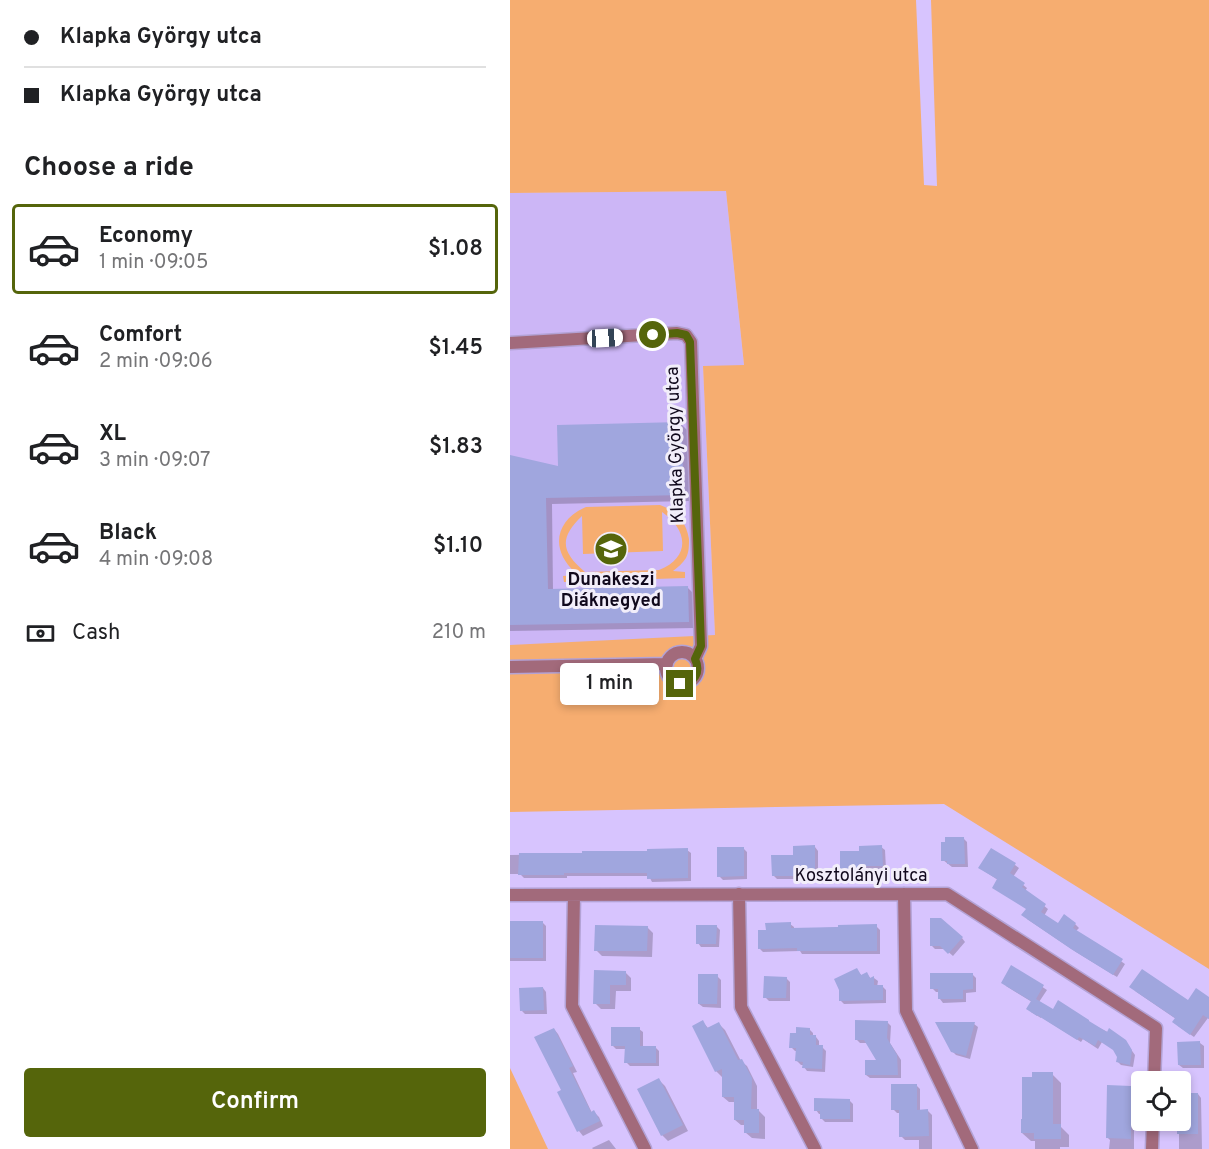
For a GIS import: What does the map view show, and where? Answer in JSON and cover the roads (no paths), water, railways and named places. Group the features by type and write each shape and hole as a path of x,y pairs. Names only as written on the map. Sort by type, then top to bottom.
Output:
{"street":[{"name":"Klapka György utca","path":"510,343 677,333 686,335 690,342 701,646 695,659 698,664 697,674 685,684 671,679 667,664"},
{"path":"510,667 667,664 673,656 682,652 692,655 695,659"},
{"path":"740,894 741,1007 815,1149"},
{"path":"904,894 906,1011 972,1149"},
{"name":"Kosztolányi utca","path":"510,895 947,894 1156,1028 1154,1071"},
{"path":"574,895 572,1006 645,1149"},
{"path":"1152,1149 1153,1131"}],"place":[{"name":"Dunakeszi Diáknegyed","path":"611,549"}]}
